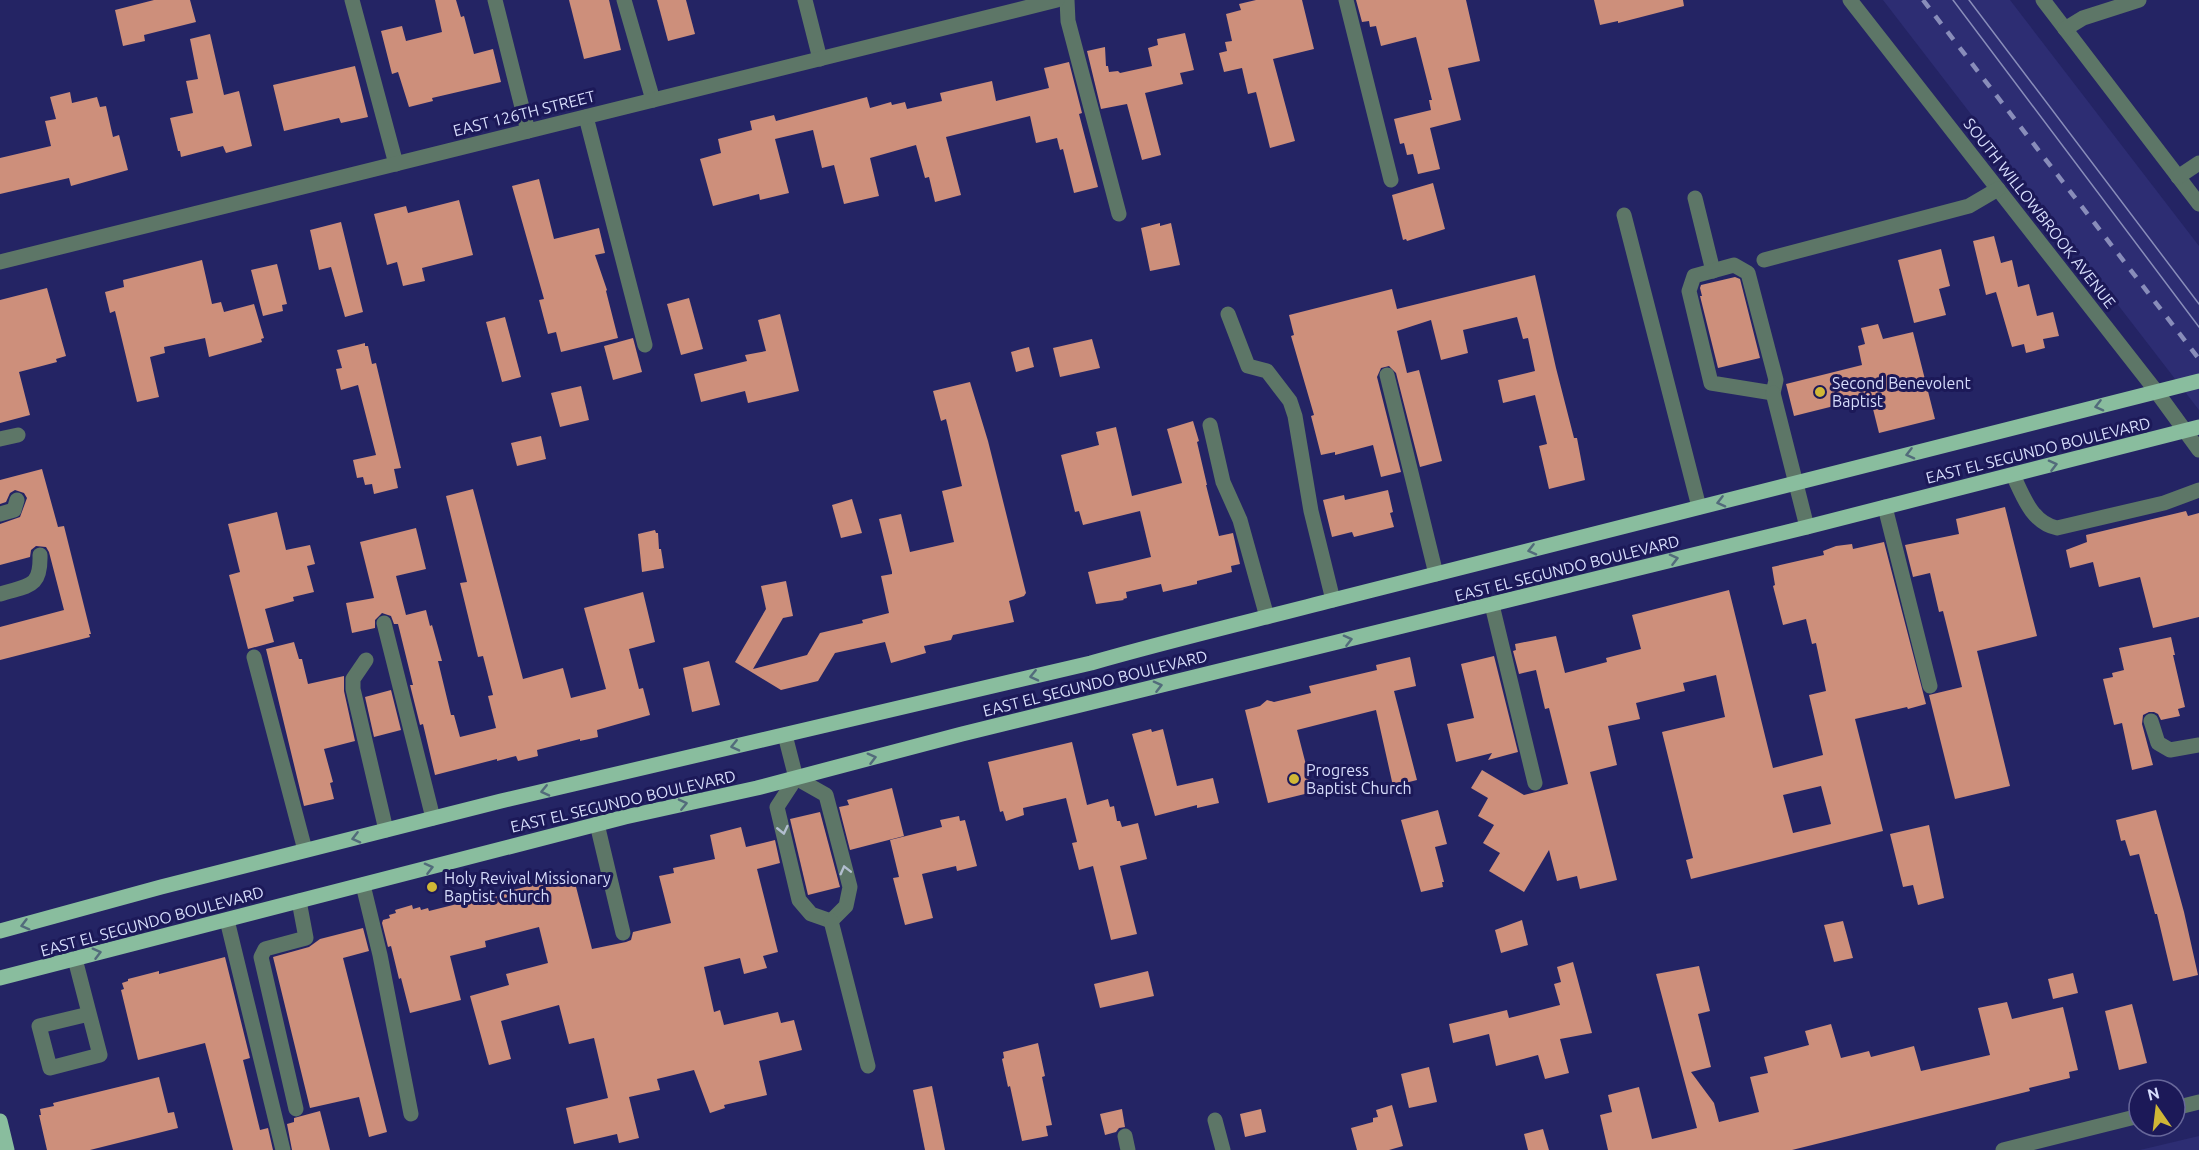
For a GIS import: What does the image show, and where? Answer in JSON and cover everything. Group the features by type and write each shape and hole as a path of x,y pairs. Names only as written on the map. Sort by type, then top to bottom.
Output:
{"main road":[{"name":"EAST EL SEGUNDO BOULEVARD","path":"0,931 433,818 1091,663 1166,642 2199,381"},
{"name":"EAST EL SEGUNDO BOULEVARD","path":"0,978 597,824 796,778 985,728 1808,527 2192,429"},
{"path":"0,1121 7,1150"}],"street":[{"path":"352,0 396,164"},
{"path":"495,0 528,131"},
{"path":"624,0 653,100"},
{"path":"805,0 820,58"},
{"name":"EAST 126TH STREET","path":"0,262 1057,0"},
{"path":"1067,0 1068,21 1119,214"},
{"path":"1346,0 1391,180"},
{"name":"SOUTH WILLOWBROOK AVENUE","path":"1850,0 2156,391 2192,429 2199,450"},
{"path":"2043,0 2199,204"},
{"path":"2065,29 2083,18 2139,0"},
{"path":"586,117 645,345"},
{"path":"2178,177 2199,163"},
{"path":"1764,260 1969,206 1998,189"},
{"path":"1695,198 1713,271"},
{"path":"1624,215 1699,507"},
{"path":"1773,393 1711,383 1689,291 1694,276 1734,266 1748,273 1776,380 1773,393 1808,527"},
{"path":"1228,314 1248,366 1267,371 1290,401 1295,416 1311,511 1333,600"},
{"path":"1387,375 1436,574"},
{"path":"1210,425 1223,482 1240,520 1267,618"},
{"path":"0,439 18,435"},
{"path":"2013,475 2027,503 2040,520 2047,526 2057,528 2164,503 2199,490"},
{"path":"0,514 14,510 17,500"},
{"path":"1885,507 1930,686"},
{"path":"0,594 36,580 40,573 40,555"},
{"path":"1491,605 1535,783"},
{"path":"384,623 433,818"},
{"path":"254,657 305,850"},
{"path":"366,660 353,680 353,689 386,830"},
{"path":"2151,721 2158,744 2170,750 2199,745"},
{"path":"785,735 796,778 826,795 850,887 846,906 831,921"},
{"path":"796,778 777,807 799,900 811,914 831,921"},
{"path":"597,824 623,933"},
{"path":"363,885 381,955 411,1114"},
{"path":"296,1109 261,957 265,949 306,938 299,901"},
{"path":"227,920 283,1150"},
{"path":"831,921 868,1066"},
{"path":"75,959 100,1055 50,1068 39,1026 89,1014"},
{"path":"2009,1149 2127,1119"},
{"path":"1215,1120 1223,1150"}],"shaded area":[{"path":"1883,0 2010,0 2199,246 2199,410"},
{"path":"2199,1136 2199,1150 2140,1150"}],"building":[{"path":"154,0 190,0 196,22 144,35 145,41 123,46 115,10"},
{"path":"435,0 456,0 461,17 464,16 474,54 493,49 501,82 432,98 433,101 409,107 398,72 392,74 381,31 402,26 406,41 442,32"},
{"path":"569,0 609,0 621,50 584,59"},
{"path":"657,0 686,0 695,34 668,41"},
{"path":"1256,0 1302,0 1314,49 1273,59 1295,141 1270,148 1256,92 1248,94 1242,68 1224,72 1219,53 1227,51 1225,42 1232,41 1226,14 1241,10 1239,4"},
{"path":"1356,0 1466,0 1480,61 1448,68 1461,120 1430,128 1440,169 1418,174 1413,154 1407,155 1404,143 1400,144 1394,119 1431,110 1429,100 1432,100 1416,37 1381,46 1376,26 1370,27 1369,21 1362,22"},
{"path":"1594,0 1683,0 1684,6 1618,23 1618,21 1600,25"},
{"path":"1185,33 1194,70 1180,73 1183,84 1145,93 1161,155 1142,160 1127,104 1101,109 1087,51 1105,47 1106,66 1109,72 1118,71 1120,73 1152,66 1148,48 1158,45 1157,39"},
{"path":"210,34 224,95 239,91 252,146 226,153 223,146 181,157 170,118 193,113 186,81 198,79 190,39"},
{"path":"1069,62 1082,113 1079,114 1098,187 1074,193 1063,149 1060,150 1057,138 1036,143 1030,116 946,137 961,195 935,202 929,177 925,178 916,145 870,158 879,196 844,204 834,165 822,168 813,130 775,139 789,193 760,200 759,194 713,206 700,159 721,153 718,139 752,130 750,121 774,115 776,121 867,97 870,108 891,102 892,105 905,102 907,109 942,101 940,93 992,81 996,101 1049,88 1044,68"},
{"path":"355,66 368,117 341,123 339,118 284,131 273,85"},
{"path":"70,92 72,103 97,97 100,107 106,106 113,137 119,135 128,170 71,186 69,178 0,194 0,158 51,146 45,121 56,119 50,97"},
{"path":"539,179 554,239 599,228 605,253 595,255 607,290 618,338 561,352 556,332 548,334 539,300 544,299 512,186"},
{"path":"1433,183 1445,229 1407,241 1403,240 1392,195"},
{"path":"459,200 473,255 422,268 425,281 403,286 397,262 387,265 374,214 406,206 408,213"},
{"path":"341,222 363,312 345,317 331,267 319,270 310,230"},
{"path":"1160,223 1160,226 1171,223 1180,265 1150,271 1141,228"},
{"path":"1994,236 2001,263 2012,260 2018,287 2029,284 2037,316 2053,312 2059,336 2043,339 2045,348 2026,353 2024,344 2012,347 1996,292 1986,295 1973,241"},
{"path":"1941,249 1950,286 1939,289 1946,315 1914,323 1898,260"},
{"path":"202,260 212,304 221,302 224,312 254,304 264,338 261,339 262,342 209,357 205,338 164,347 165,353 150,357 159,397 137,402 115,311 110,313 105,292 124,287 123,280"},
{"path":"277,264 287,304 282,305 283,311 263,316 251,270"},
{"path":"1535,275 1574,438 1577,438 1585,480 1549,489 1539,446 1547,444 1535,395 1503,403 1498,380 1535,371 1528,338 1523,339 1517,317 1463,330 1468,353 1441,360 1431,320 1397,331 1407,373 1419,370 1442,461 1420,467 1396,373 1389,366 1381,368 1377,377 1401,472 1381,477 1373,445 1335,455 1335,452 1321,455 1311,416 1314,415 1291,336 1294,335 1289,315 1392,289 1397,309"},
{"path":"1735,277 1740,279 1760,358 1718,368 1700,288 1701,285"},
{"path":"47,288 66,356 56,359 57,362 19,372 30,415 0,423 0,300"},
{"path":"689,298 703,349 681,355 667,304"},
{"path":"780,314 799,391 748,403 745,391 701,402 694,374 747,361 745,355 766,351 758,320"},
{"path":"505,317 521,377 502,382 486,322"},
{"path":"1878,324 1883,339 1913,332 1935,419 1879,433 1870,397 1794,416 1786,384 1862,365 1858,346 1865,344 1861,328"},
{"path":"633,338 642,372 613,380 604,346"},
{"path":"1092,339 1100,368 1060,377 1053,348"},
{"path":"365,343 365,346 368,346 372,364 376,363 401,468 394,469 398,488 374,494 372,484 365,485 363,477 357,478 353,460 376,455 358,385 341,390 336,369 342,368 337,350"},
{"path":"1029,347 1034,367 1016,372 1011,352"},
{"path":"970,382 988,441 1026,593 1024,596 1009,601 1014,622 953,635 951,640 924,646 926,653 891,663 885,642 835,653 818,681 781,690 735,662 766,609 761,586 786,581 793,616 783,618 753,669 807,655 820,633 863,623 862,620 889,613 881,576 892,574 892,572 879,519 901,514 910,552 954,542 942,491 962,486 946,419 941,421 933,391"},
{"path":"581,386 589,420 560,427 551,393"},
{"path":"1193,421 1219,536 1233,533 1240,564 1231,566 1232,572 1197,581 1197,584 1163,592 1161,584 1126,592 1127,598 1124,600 1096,604 1088,572 1151,557 1140,511 1083,525 1079,511 1075,512 1061,455 1099,445 1096,432 1116,427 1132,496 1182,483 1167,429"},
{"path":"541,436 546,459 517,466 511,443"},
{"path":"42,469 58,527 64,526 91,634 89,634 90,637 0,660 0,627 64,610 46,547 36,546 31,550 30,557 0,565 0,524 20,517 27,498 24,493 15,490 10,493 6,502 0,504 0,480"},
{"path":"473,489 523,679 563,668 571,698 606,689 584,608 643,592 655,642 629,649 639,689 643,688 650,715 597,730 598,737 537,750 538,756 518,761 516,756 497,761 497,759 435,775 423,724 420,725 410,685 413,685 398,624 394,624 391,616 382,613 375,620 375,628 352,633 346,603 374,598 360,542 416,528 426,569 396,576 406,615 426,610 442,661 438,661 451,715 454,715 460,737 496,728 488,696 493,695 483,656 478,657 460,583 467,582 446,496"},
{"path":"1388,490 1394,527 1354,537 1352,532 1332,537 1323,500 1344,495 1345,500"},
{"path":"852,499 862,533 841,538 832,505"},
{"path":"2005,507 2037,636 1977,651 2010,786 1955,799 1929,695 1962,687 1943,611 1939,612 1930,573 1913,577 1905,545 1959,534 1956,519"},
{"path":"2186,511 2188,516 2199,513 2199,617 2153,628 2140,577 2099,587 2093,562 2070,568 2066,550 2087,542 2086,535"},
{"path":"277,512 286,550 310,545 315,564 307,566 314,592 293,597 294,601 265,609 274,642 248,649 229,575 240,572 228,524"},
{"path":"655,530 658,533 664,568 642,572 638,534"},
{"path":"1884,542 1926,704 1855,719 1883,831 1691,879 1686,860 1693,858 1662,732 1725,717 1716,675 1683,683 1685,691 1636,703 1640,719 1608,726 1617,765 1590,772 1617,880 1580,889 1577,876 1557,881 1549,850 1524,892 1489,871 1500,853 1483,843 1494,825 1478,816 1488,798 1471,788 1482,770 1524,795 1568,784 1549,708 1545,709 1536,670 1519,674 1513,651 1516,650 1515,644 1556,636 1565,673 1607,662 1606,658 1641,649 1632,615 1729,590 1773,768 1823,755 1809,695 1826,691 1816,643 1812,644 1806,619 1783,625 1773,586 1775,585 1772,567 1824,555 1823,551 1836,546 1852,544 1853,549","holes":["1821,786 1831,824 1793,833 1783,795"]},
{"path":"2171,637 2185,707 2178,709 2180,716 2161,720 2154,712 2143,715 2142,724 2153,765 2132,770 2122,723 2114,725 2103,679 2113,677 2112,673 2124,670 2119,648"},
{"path":"294,642 299,659 302,659 308,684 344,676 344,691 355,741 324,749 333,782 330,783 334,799 304,806 266,649"},
{"path":"1494,656 1518,752 1488,760 1492,753 1456,762 1447,724 1474,718 1461,664"},
{"path":"1410,657 1416,686 1394,691 1417,780 1393,786 1376,710 1297,730 1313,792 1268,803 1245,710 1260,706 1267,700 1274,702 1311,693 1309,686 1377,670 1376,665"},
{"path":"709,661 720,705 692,712 683,668"},
{"path":"391,690 401,730 374,737 365,697"},
{"path":"1151,729 1152,732 1163,729 1177,786 1213,778 1219,803 1197,808 1197,805 1155,816 1132,734"},
{"path":"1072,742 1087,805 1108,799 1110,807 1114,806 1117,821 1120,821 1122,827 1138,823 1147,859 1120,866 1137,934 1111,940 1093,866 1079,870 1072,843 1077,842 1066,798 1023,808 1024,815 1006,821 1003,811 1000,812 988,762"},
{"path":"892,788 904,836 850,850 839,807 849,805 847,800"},
{"path":"1438,810 1447,844 1435,847 1444,882 1442,882 1443,887 1421,892 1401,820"},
{"path":"2156,810 2184,912 2198,975 2173,981 2157,914 2155,914 2139,854 2130,856 2125,840 2121,841 2116,820"},
{"path":"820,812 840,887 808,895 790,819"},
{"path":"959,816 960,821 965,820 977,866 957,871 956,866 922,874 933,918 905,925 893,878 899,877 890,840 942,827 940,820"},
{"path":"1929,825 1944,898 1918,905 1913,885 1903,887 1890,834"},
{"path":"741,827 746,847 775,840 780,863 757,869 778,952 763,956 767,968 744,974 740,958 704,967 714,1012 720,1010 724,1025 778,1012 781,1023 794,1020 802,1050 759,1061 767,1095 724,1105 725,1108 710,1113 694,1070 657,1079 660,1090 629,1097 639,1138 619,1143 617,1134 574,1144 566,1108 608,1098 594,1038 569,1044 559,1005 501,1021 511,1059 489,1065 470,996 509,985 506,974 548,963 539,927 485,941 486,947 450,956 461,1000 410,1013 401,978 399,979 391,946 388,947 382,923 383,920 390,918 389,915 396,913 395,910 412,905 413,909 428,908 429,911 573,875 592,949 626,942 631,940 633,932 671,923 659,876 674,873 673,868 715,859 710,835"},
{"path":"1522,920 1528,945 1501,953 1495,930"},
{"path":"1843,921 1853,958 1834,962 1824,925"},
{"path":"363,928 369,951 343,958 387,1132 369,1137 359,1097 310,1108 273,957 309,947 320,939"},
{"path":"225,957 250,1058 243,1060 260,1130 268,1128 273,1150 233,1150 205,1043 138,1060 121,990 124,989 122,983 128,979 159,971 159,974"},
{"path":"1573,962 1592,1033 1560,1039 1569,1073 1545,1079 1538,1055 1496,1066 1489,1034 1453,1043 1449,1024 1507,1010 1509,1018 1560,1005 1554,984 1561,982 1557,967"},
{"path":"1699,966 1710,1011 1698,1014 1711,1067 1691,1072 1714,1103 1719,1122 1759,1112 1750,1077 1768,1073 1764,1057 1809,1045 1805,1031 1831,1024 1841,1058 1869,1051 1871,1057 1914,1046 1921,1071 1990,1055 1978,1008 2007,1002 2012,1019 2063,1007 2078,1070 2069,1072 2070,1078 2029,1088 2030,1091 1792,1150 1608,1150 1600,1115 1612,1112 1608,1095 1639,1087 1652,1139 1697,1128 1656,974"},
{"path":"1148,971 1154,996 1100,1008 1094,984"},
{"path":"2073,973 2078,993 2053,999 2048,979"},
{"path":"2132,1004 2147,1063 2119,1070 2105,1011"},
{"path":"1038,1043 1052,1125 1046,1126 1048,1136 1022,1141 1002,1059 1004,1058 1003,1052"},
{"path":"1429,1067 1437,1102 1409,1108 1401,1074"},
{"path":"159,1077 168,1113 174,1112 178,1128 90,1150 47,1150 39,1115 41,1115 40,1109 54,1106 53,1103"},
{"path":"932,1086 945,1150 925,1150 913,1090"},
{"path":"1392,1105 1403,1146 1389,1150 1357,1150 1351,1128 1373,1122 1373,1118 1378,1117 1376,1110"},
{"path":"1122,1109 1125,1127 1105,1135 1100,1114"},
{"path":"1261,1109 1266,1132 1245,1137 1240,1114"},
{"path":"320,1111 330,1150 292,1150 287,1124 294,1122 294,1118"},
{"path":"1543,1129 1549,1150 1528,1150 1524,1134"}],"tram line":[{"path":"1953,0 2199,327"},
{"path":"1969,0 2199,304"}],"railway":[{"path":"1923,0 2199,359"}],"place":[{"name":"Second Benevolent Baptist","path":"1820,392"},
{"name":"Progress Baptist Church","path":"1294,779"},
{"name":"Holy Revival Missionary Baptist Church","path":"432,887"}]}
